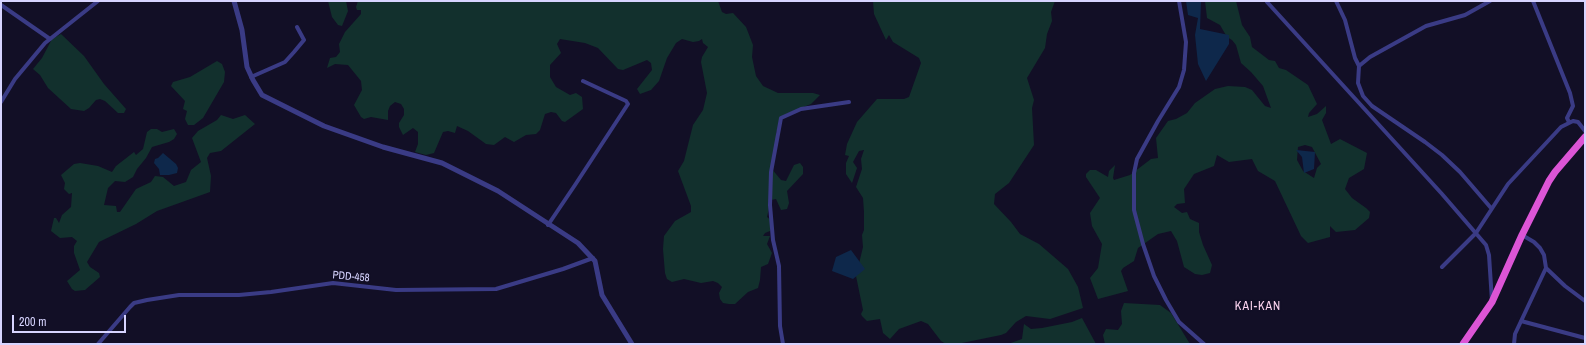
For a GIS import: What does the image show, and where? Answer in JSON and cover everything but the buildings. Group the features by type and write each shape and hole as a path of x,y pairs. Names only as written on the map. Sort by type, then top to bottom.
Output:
{"highway":[{"path":"1463,344 1492,302 1510,265 1522,235 1555,172 1585,137"}],"street":[{"path":"1,102 18,75 38,50 98,1"},
{"path":"234,1 242,30 248,67 258,91 268,99 324,126 383,147 442,163 498,191 548,225 578,243 593,258 597,266 602,295 632,344"},
{"path":"1179,1 1186,42 1184,70 1179,87 1137,159 1134,173 1134,210 1143,244 1154,276 1166,300 1179,322 1204,344"},
{"path":"1336,1 1345,20 1355,58 1359,66 1358,83 1360,91 1372,106 1442,155 1460,172 1491,208"},
{"path":"1359,66 1370,57 1426,26 1465,15 1490,1"},
{"path":"1267,2 1476,233 1488,249 1492,302"},
{"path":"1534,2 1570,93 1573,106 1567,118 1569,122"},
{"path":"1,5 50,39"},
{"path":"251,77 284,62 294,52 304,40 297,27"},
{"path":"548,225 576,185 628,104 626,101 583,81"},
{"path":"783,344 780,326 779,266 773,240 770,205 771,172 781,118 801,109 849,102"},
{"path":"1442,267 1476,233 1491,208 1529,160 1561,126 1569,122 1578,122 1585,131"},
{"path":"1514,344 1521,321 1546,268 1544,255 1540,248 1534,242 1522,235"},
{"name":"PDD-458","path":"98,344 134,303 147,300 179,295 231,295 271,292 332,283 396,290 496,289 563,269 593,258"},
{"path":"1546,268 1565,286 1585,301"},
{"path":"1521,321 1585,338"}],"green space":[{"path":"328,1 346,1 348,11 342,26 338,25 332,17"},
{"path":"358,1 718,1 722,12 726,14 733,13 746,27 753,45 752,57 756,76 763,86 778,93 813,93 820,95 811,104 786,114 781,119 776,133 778,140 771,168 781,180 786,181 794,165 800,163 803,167 803,174 787,191 789,203 787,209 781,210 776,199 771,200 767,217 771,220 770,231 765,233 763,236 770,236 767,244 772,253 768,264 761,267 758,288 748,292 735,304 729,304 723,303 720,299 719,293 722,287 718,283 713,281 701,283 684,279 672,282 667,279 665,273 663,249 664,236 675,221 691,212 691,206 678,171 684,161 693,125 703,110 707,93 701,62 702,57 708,47 703,43 702,39 693,42 682,39 676,43 667,58 659,81 651,90 640,94 637,89 652,70 651,63 647,60 623,70 618,69 598,48 585,43 560,39 557,44 561,53 550,65 550,77 556,87 570,95 576,93 582,97 583,109 565,122 562,121 556,113 551,112 545,114 540,130 536,134 526,135 514,142 505,137 494,145 486,144 468,131 457,126 455,133 448,131 443,132 434,153 426,155 415,152 418,144 418,132 413,128 403,135 399,127 399,123 404,115 404,109 401,104 395,102 390,106 388,111 388,120 371,117 364,119 361,117 354,105 362,90 361,81 348,65 335,64 327,68 330,58 336,57 340,52 339,44 345,32 361,14 361,10 357,10 356,7"},
{"path":"873,1 1055,1 1051,12 1052,21 1047,34 1045,48 1027,78 1034,100 1032,108 1034,145 1009,183 995,194 994,204 1020,234 1039,244 1068,269 1078,287 1083,308 1050,319 1026,316 1016,322 1006,333 957,344 946,344 941,341 928,324 921,321 899,329 890,339 883,333 880,319 867,321 862,316 861,314 863,310 856,276 863,247 862,235 864,230 864,212 863,198 856,187 862,169 861,159 864,150 859,151 853,162 857,168 852,183 846,174 846,163 849,156 845,155 847,144 857,122 877,99 904,99 909,97 921,63 919,58 893,42 889,35 886,40 874,14"},
{"path":"1205,1 1236,1 1242,25 1250,37 1252,47 1269,60 1275,61 1279,68 1286,70 1308,85 1317,104 1309,113 1308,117 1317,114 1326,106 1326,113 1322,120 1331,144 1340,139 1367,153 1364,169 1349,178 1345,189 1352,198 1370,212 1369,218 1355,230 1336,232 1330,226 1330,237 1308,243 1301,236 1275,181 1258,171 1252,159 1229,162 1217,155 1214,166 1194,174 1184,189 1185,203 1177,204 1174,207 1182,213 1187,212 1190,219 1199,223 1199,232 1203,245 1212,265 1210,273 1202,275 1195,274 1184,267 1177,241 1171,231 1158,234 1138,248 1134,261 1121,271 1128,291 1098,299 1090,278 1098,268 1102,244 1092,226 1090,213 1100,198 1086,177 1086,174 1090,170 1096,170 1108,177 1109,171 1115,165 1114,180 1130,175 1151,159 1158,158 1156,138 1168,121 1176,119 1187,113 1195,103 1215,89 1228,86 1245,87 1252,90 1265,106 1271,108 1263,86 1241,63 1236,45 1227,37 1220,25 1207,18","holes":["1305,145 1312,147 1321,164 1317,168 1314,178 1303,171 1297,160 1298,147"]},
{"path":"61,34 84,56 104,84 126,109 124,113 118,113 105,101 100,99 96,100 84,111 71,109 48,88 40,75 33,69 42,58 52,39"},
{"path":"217,61 222,64 225,72 224,82 203,118 194,125 188,125 185,119 187,111 183,109 185,101 171,86 173,82 190,77"},
{"path":"221,115 233,119 245,115 255,124 221,151 210,153 207,158 211,176 210,192 157,211 136,224 99,242 87,262 90,267 99,273 100,277 85,290 75,291 72,289 67,281 80,270 74,253 74,246 77,241 72,237 60,238 51,231 54,218 56,218 59,223 62,215 71,207 72,193 69,194 64,189 65,183 61,175 74,164 80,163 98,166 112,172 116,166 134,152 136,155 143,149 147,132 151,129 157,129 162,132 174,129 177,134 174,139 152,147 133,177 125,182 115,181 108,188 104,205 116,206 117,212 120,212 136,189 151,182 155,176 163,177 174,186 186,182 191,170 201,162 192,138 198,131 217,120"},
{"path":"1124,303 1160,305 1171,313 1190,344 1105,344 1103,335 1106,329 1118,330 1122,324 1121,311"},
{"path":"1082,318 1096,344 1008,344 1022,339 1024,324 1031,329 1042,328 1072,322"}],"water":[{"path":"1186,1 1201,1 1200,29 1229,35 1229,44 1206,81 1198,64 1195,35 1198,18 1188,15"},
{"path":"1296,150 1315,152 1314,169 1304,173 1302,157"},
{"path":"163,153 176,164 178,168 177,173 160,175 159,169 154,163 155,159"},
{"path":"851,250 865,269 853,279 832,271 836,257"}],"district":[{"name":"KAI-KAN","path":"1258,307"}]}
